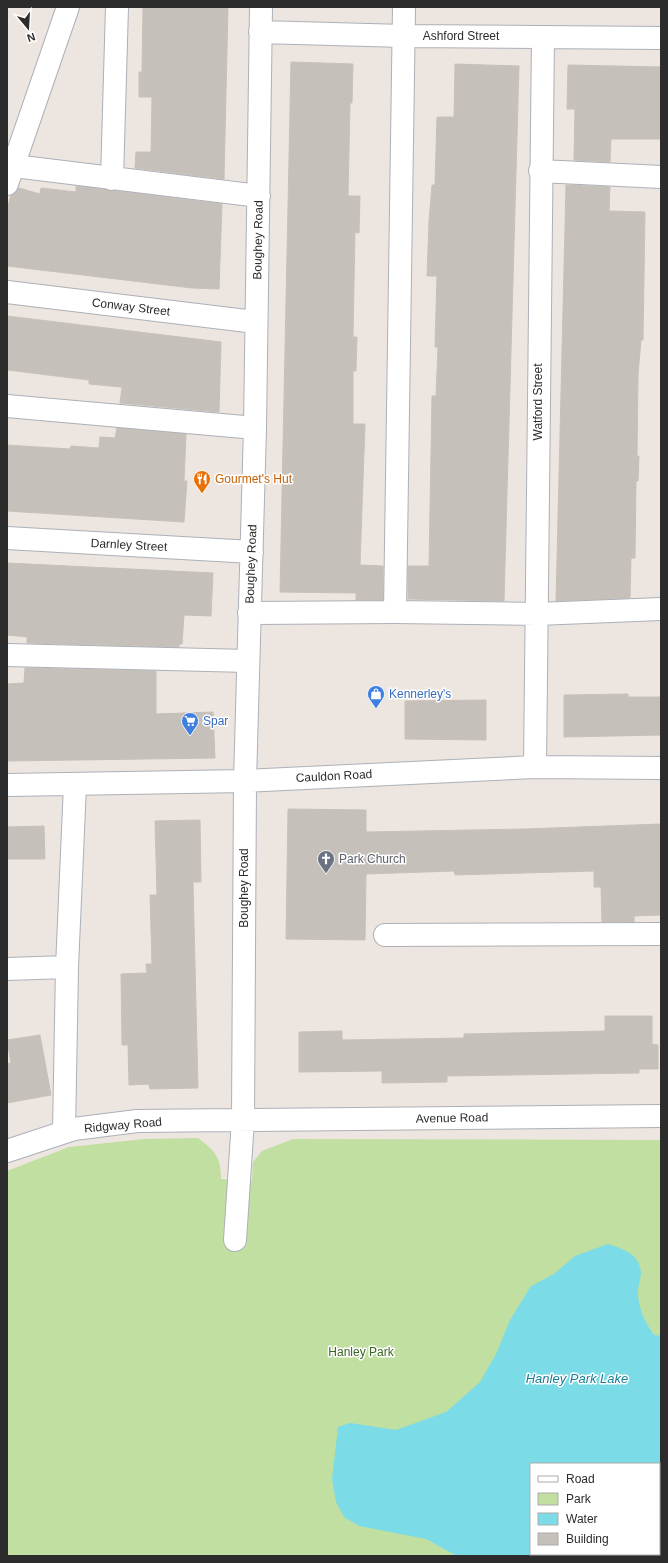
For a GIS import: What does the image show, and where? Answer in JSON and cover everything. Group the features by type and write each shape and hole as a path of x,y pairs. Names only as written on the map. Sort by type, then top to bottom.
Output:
{"street":[{"path":"68,7 10,175 112,179 259,196"},
{"path":"112,179 116,7"},
{"name":"Boughey Road","path":"235,1240 243,1120 245,781 255,428 261,7"},
{"path":"395,612 404,7"},
{"name":"Ashford Street","path":"260,32 404,36 661,38"},
{"name":"Watford Street","path":"535,767 540,171 543,37"},
{"path":"540,171 661,177"},
{"name":"Conway Street","path":"7,292 256,322"},
{"path":"7,406 255,428"},
{"name":"Darnley Street","path":"7,538 252,552"},
{"path":"249,613 395,612 537,614 661,609"},
{"path":"7,655 248,661"},
{"name":"Cauldon Road","path":"7,785 245,781 535,767 661,768"},
{"path":"64,1132 67,967 75,785"},
{"path":"385,936 661,934"},
{"path":"7,969 67,967"},
{"name":"Avenue Road","path":"243,1120 661,1116"},
{"name":"Ridgway Road","path":"7,1151 74,1129 137,1122 243,1120"}],"green space":[{"name":"Hanley Park","path":"198,1138 216,1155 220,1165 221,1179 252,1181 253,1162 262,1151 293,1139 661,1140 661,1556 7,1556 7,1171 69,1147 145,1139"}],"water":[{"name":"Hanley Park Lake","path":"608,1244 629,1253 637,1260 640,1266 641,1272 638,1293 642,1312 654,1335 661,1336 661,1472 660,1463 530,1463 530,1555 660,1555 661,1544 661,1556 457,1556 426,1539 359,1526 344,1517 336,1502 332,1479 338,1427 350,1423 396,1430 446,1412 480,1382 496,1354 510,1320 531,1286 554,1274 575,1256"}],"building":[{"path":"143,7 228,7 224,179 135,168 136,152 151,152 152,97 139,97 139,72 142,72"},
{"path":"291,62 353,64 352,103 350,103 348,196 360,196 359,233 355,232 353,337 357,337 356,371 353,371 353,424 365,424 360,565 383,566 383,600 356,600 356,593 280,592"},
{"path":"455,64 519,66 504,601 408,599 408,566 429,566 432,396 436,396 438,347 435,347 437,276 427,276 429,221 432,185 435,185 437,117 454,117"},
{"path":"568,65 661,67 661,139 611,139 610,162 574,160 575,109 567,109"},
{"path":"566,185 610,187 609,211 645,212 643,340 641,340 638,374 637,456 639,456 638,481 636,481 635,558 631,558 630,598 556,601"},
{"path":"76,186 222,204 219,289 192,288 7,266 7,210 11,195 19,188 40,194 41,188 76,192"},
{"path":"7,316 221,342 219,412 120,403 122,387 89,384 89,380 7,370"},
{"path":"117,428 186,434 184,481 187,481 184,522 7,511 7,445 70,449 71,446 99,448 100,437 115,438"},
{"path":"7,563 213,573 211,616 184,615 182,644 179,644 179,647 27,643 27,637 7,635"},
{"path":"25,668 156,671 156,714 213,712 215,758 7,761 7,684 24,683"},
{"path":"628,694 628,697 661,697 661,735 564,737 564,695"},
{"path":"486,700 486,740 405,739 405,701"},
{"path":"288,809 366,810 366,832 525,829 661,824 661,915 634,916 634,922 602,922 601,887 594,887 594,871 455,875 454,871 366,874 365,940 286,939"},
{"path":"200,820 201,882 193,882 198,1088 150,1089 149,1084 129,1085 128,1045 122,1045 121,974 147,973 146,964 152,964 150,895 157,895 155,821"},
{"path":"44,826 45,859 7,859 7,827"},
{"path":"605,1016 652,1016 652,1044 658,1045 658,1069 639,1069 639,1073 447,1076 447,1082 382,1083 382,1071 299,1072 299,1032 342,1031 342,1040 464,1038 464,1034 605,1031"},
{"path":"40,1035 51,1095 7,1103 7,1064 11,1063 7,1040"}],"place":[{"name":"Gourmet's Hut","path":"202,494"},
{"name":"Kennerley's","path":"376,709"},
{"name":"Spar","path":"190,736"},
{"name":"Park Church","path":"326,874"}]}
